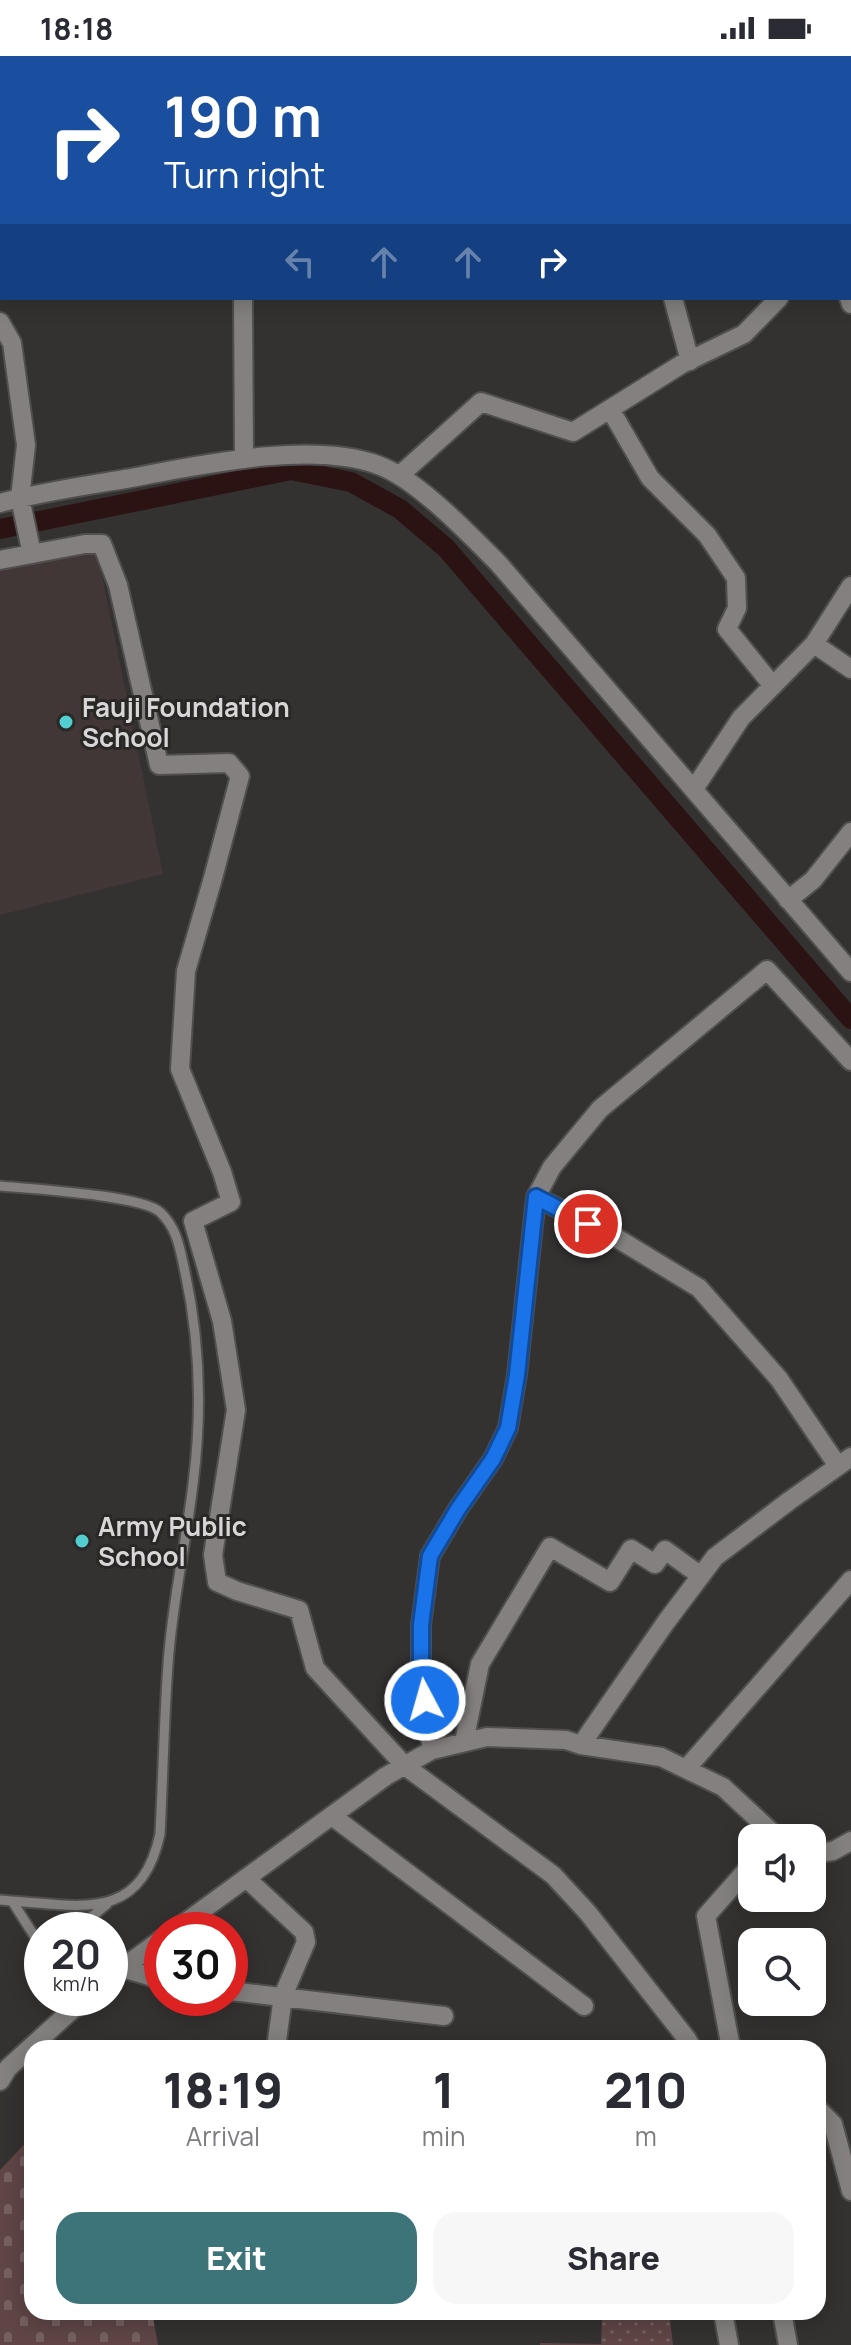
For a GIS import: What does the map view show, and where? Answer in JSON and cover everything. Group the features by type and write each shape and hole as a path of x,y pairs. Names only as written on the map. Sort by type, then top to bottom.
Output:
{"street":[{"path":"243,300 244,459"},
{"path":"674,300 690,361"},
{"path":"400,475 481,402 573,432 690,361 744,334 777,300"},
{"path":"0,322 12,343 26,445 20,498 30,548"},
{"path":"610,409 650,478 707,535 736,578 737,608 727,629 773,686"},
{"path":"0,503 244,459 321,455 348,457 400,475 462,527 499,564 851,972"},
{"path":"0,560 30,548 102,544 118,585 159,765 229,763 240,776 186,971 180,1069 231,1202 193,1221 222,1321 236,1410 213,1555 217,1582 299,1610 315,1668 405,1766 553,1875 588,1913 686,2040"},
{"path":"694,789 741,718 814,644 851,586"},
{"path":"814,644 851,669"},
{"path":"788,900 813,880 851,832"},
{"path":"432,1750 421,1663 421,1625 430,1556 493,1459 508,1428 517,1375 536,1197 552,1167 600,1109 767,970 851,1061"},
{"path":"536,1197 615,1237 699,1288 779,1379 845,1462 715,1557 581,1745"},
{"path":"464,1742 480,1664 550,1547 610,1582 631,1549 655,1564 665,1550 701,1576"},
{"path":"686,1769 851,1580"},
{"path":"200,1912 386,1776 432,1750 487,1737 566,1740 661,1757 723,1787 761,1824"},
{"path":"332,1816 584,2006"},
{"path":"826,1852 851,1841"},
{"path":"246,1878 304,1932 306,1942 283,1996 277,2040"},
{"path":"729,2040 706,1916 738,1880"},
{"path":"248,1993 444,2016"},
{"path":"38,2040 64,2016"},
{"path":"0,2081 8,2068 24,2053"},
{"path":"826,2117 833,2124 851,2191"},
{"path":"724,2320 729,2345"},
{"path":"783,2320 788,2345"}],"lane":[{"path":"0,1186 132,1200 157,1209 173,1226 191,1299 197,1356 197,1434 194,1483 168,1662 160,1834 155,1857 144,1877 98,1912"},
{"path":"0,1900 90,1907 110,1902"},
{"path":"12,1901 24,1920"}],"shaded area":[{"name":"Fauji Foundation School","path":"96,546 163,874 0,915 0,570"}],"green space":[{"path":"24,2144 24,2320 153,2320 158,2345 0,2345 0,2170"},
{"path":"602,2320 670,2320 673,2345 540,2345 540,2343 601,2344"}],"waterway":[{"path":"0,529 291,470 351,482 400,509 446,548 851,1019"}],"place":[{"name":"Fauji Foundation School","path":"66,722"},
{"name":"Army Public School","path":"82,1541"}],"route":[{"path":"425,1700 421,1676 421,1625 430,1556 493,1459 508,1428 517,1375 536,1197 588,1224"}]}
